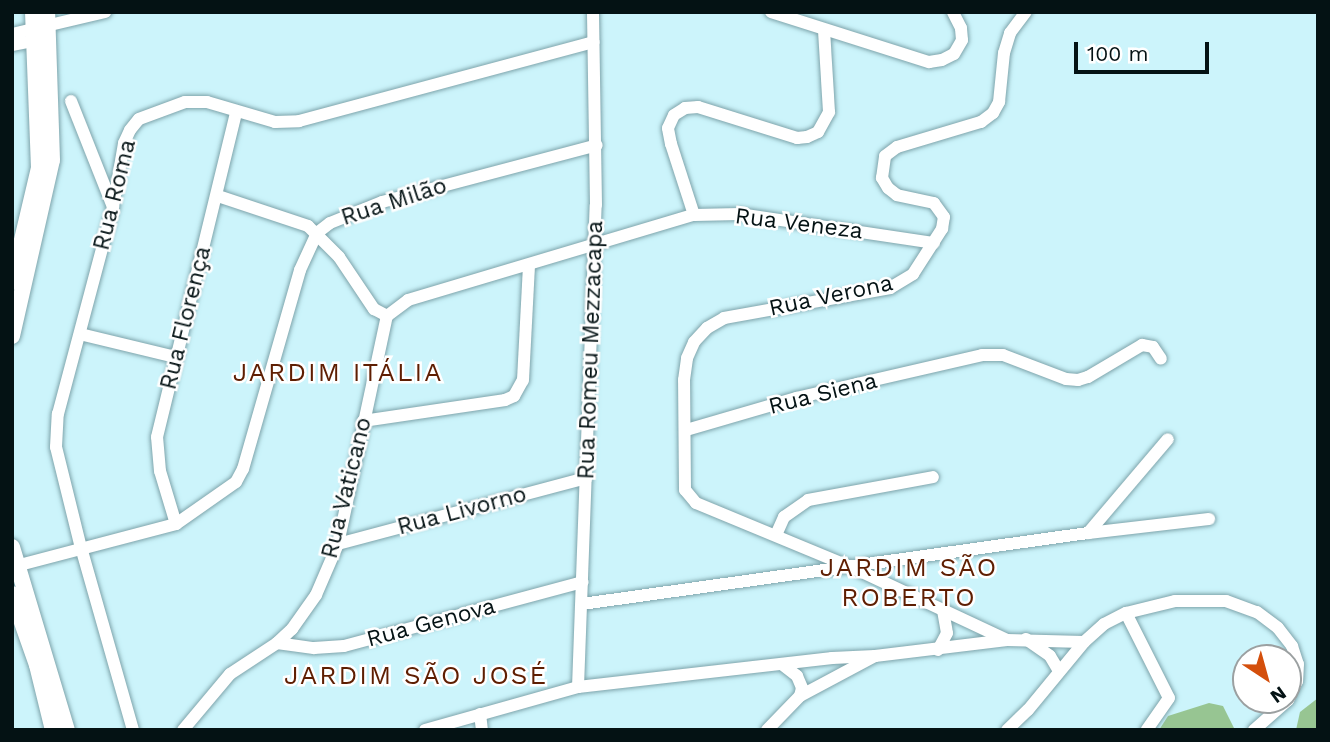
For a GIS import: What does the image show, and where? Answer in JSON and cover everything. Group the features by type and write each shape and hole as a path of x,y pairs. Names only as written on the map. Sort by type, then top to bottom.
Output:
{"main road":[{"path":"12,282 39,168 32,31"},
{"path":"12,335 50,177 52,144 32,31"},
{"path":"12,547 15,567 67,730"},
{"path":"12,594 37,665 53,730"}],"street":[{"path":"32,31 105,12"},
{"name":"Rua Romeu Mezzacapa","path":"578,688 597,145 593,12"},
{"path":"771,12 824,31 929,62 954,54 962,40 961,28 953,12"},
{"name":"Rua Verona","path":"776,535 690,497 685,490 684,380 687,358 694,342 707,328 724,318 900,284 913,274 942,229 942,210 934,203 897,195 888,188 882,178 885,156 897,146 981,122 993,113 999,102 1004,53 1010,33 1026,12"},
{"path":"694,215 671,144 668,128 674,115 685,108 698,107 797,138 818,132 829,112 824,31"},
{"name":"Rua Roma","path":"133,730 81,548 56,447 58,414 113,207 124,143 139,119 185,102 207,102 275,121 299,121 594,41"},
{"path":"71,101 113,207"},
{"name":"Rua Florença","path":"176,524 157,454 157,437 175,357 218,196 236,112"},
{"name":"Rua Milão","path":"15,567 176,524 225,493 243,469 300,270 317,233 350,213 382,202 597,145"},
{"path":"218,196 297,220 317,233 339,257 374,309 387,316"},
{"name":"Rua Veneza","path":"387,316 408,300 694,215 740,214 934,243"},
{"path":"363,421 505,400 514,396 523,380 529,266"},
{"name":"Rua Vaticano","path":"183,730 230,674 277,643 292,629 316,595 338,544 387,316"},
{"path":"80,334 175,357"},
{"name":"Rua Siena","path":"686,430 796,398 982,355 1003,355 1066,379 1078,380 1142,345 1153,347 1161,359"},
{"path":"1088,533 1168,439"},
{"path":"933,477 808,500 784,517 776,535 1007,640"},
{"name":"Rua Livorno","path":"338,544 586,478"},
{"path":"582,604 1088,533 1209,519"},
{"name":"Rua Genova","path":"277,643 314,648 344,646 583,582"},
{"path":"1007,730 1084,642 1104,624 1126,613 1175,601 1226,601 1257,612 1278,628 1291,644"},
{"path":"938,650 947,634 943,610"},
{"path":"1126,613 1169,698 1147,730"},
{"path":"1026,639 1049,656 1059,671"},
{"path":"425,730 578,688 832,657 938,650 1007,640 1084,642"},
{"path":"767,730 800,696 837,674 876,656"},
{"path":"832,657 838,668 837,674"},
{"path":"783,665 797,676 802,688 800,696"},
{"path":"480,713 482,730"},
{"path":"1254,730 1272,714"}],"green space":[{"path":"1318,698 1318,730 1296,730 1302,710"},
{"path":"1209,703 1223,706 1235,730 1159,730 1168,716"}],"district":[{"name":"JARDIM ITÁLIA","path":"338,373"},
{"name":"JARDIM SÃO ROBERTO","path":"909,583"},
{"name":"JARDIM SÃO JOSÉ","path":"416,676"}]}
